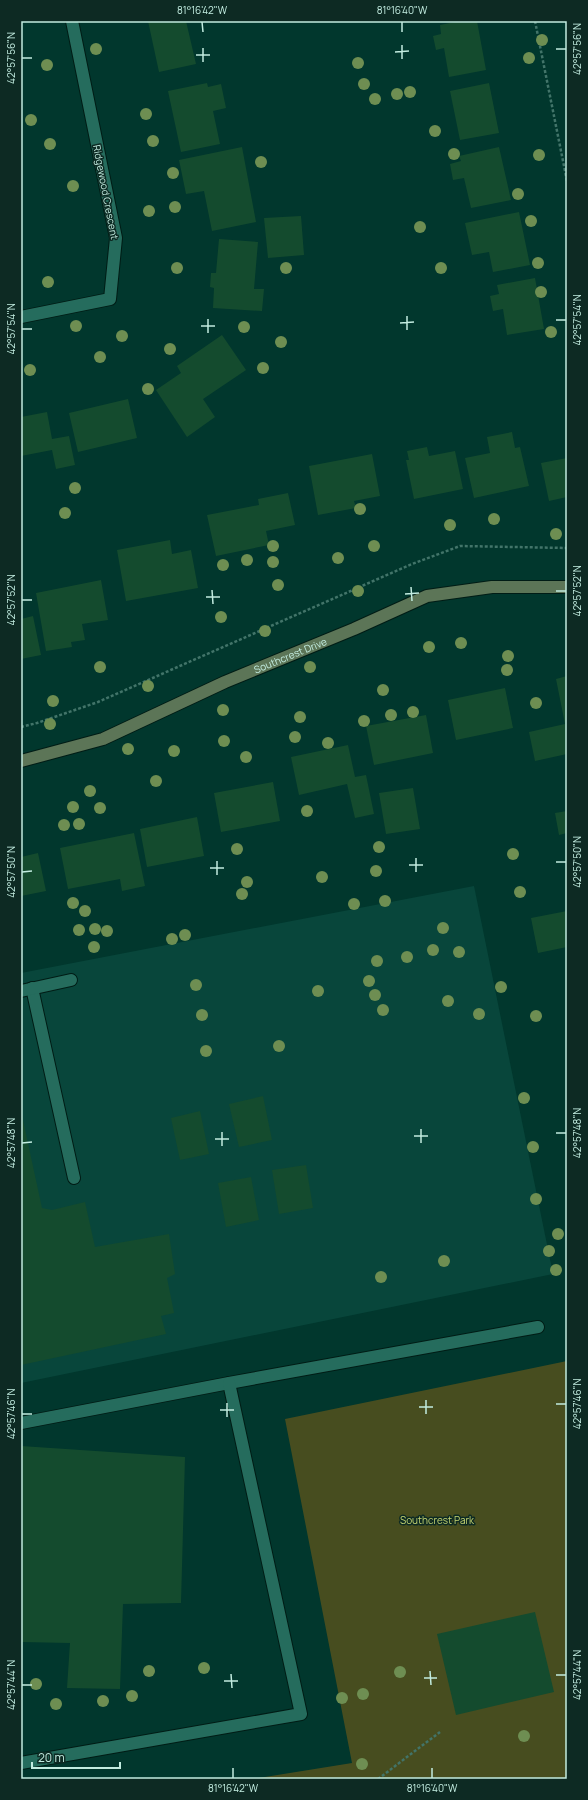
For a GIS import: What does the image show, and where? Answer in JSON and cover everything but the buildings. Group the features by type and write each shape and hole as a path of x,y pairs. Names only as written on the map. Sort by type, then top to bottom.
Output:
{"street":[{"name":"Ridgewood Crescent","path":"21,317 110,299 116,238 72,21"},
{"name":"Southcrest Drive","path":"21,761 103,739 225,682 354,629 427,596 492,587 567,587"},
{"path":"71,980 27,990 74,1178"},
{"path":"21,1423 228,1383 538,1328"},
{"path":"21,1763 301,1714 228,1383"}],"path":[{"path":"535,21 567,181"},
{"path":"21,727 98,702 412,564 460,546 567,548"},
{"path":"378,1779 440,1732"}],"shaded area":[{"path":"474,886 553,1274 21,1383 21,973"}],"green space":[{"name":"Southcrest Park","path":"567,1361 567,1779 253,1779 352,1763 285,1419"}]}
